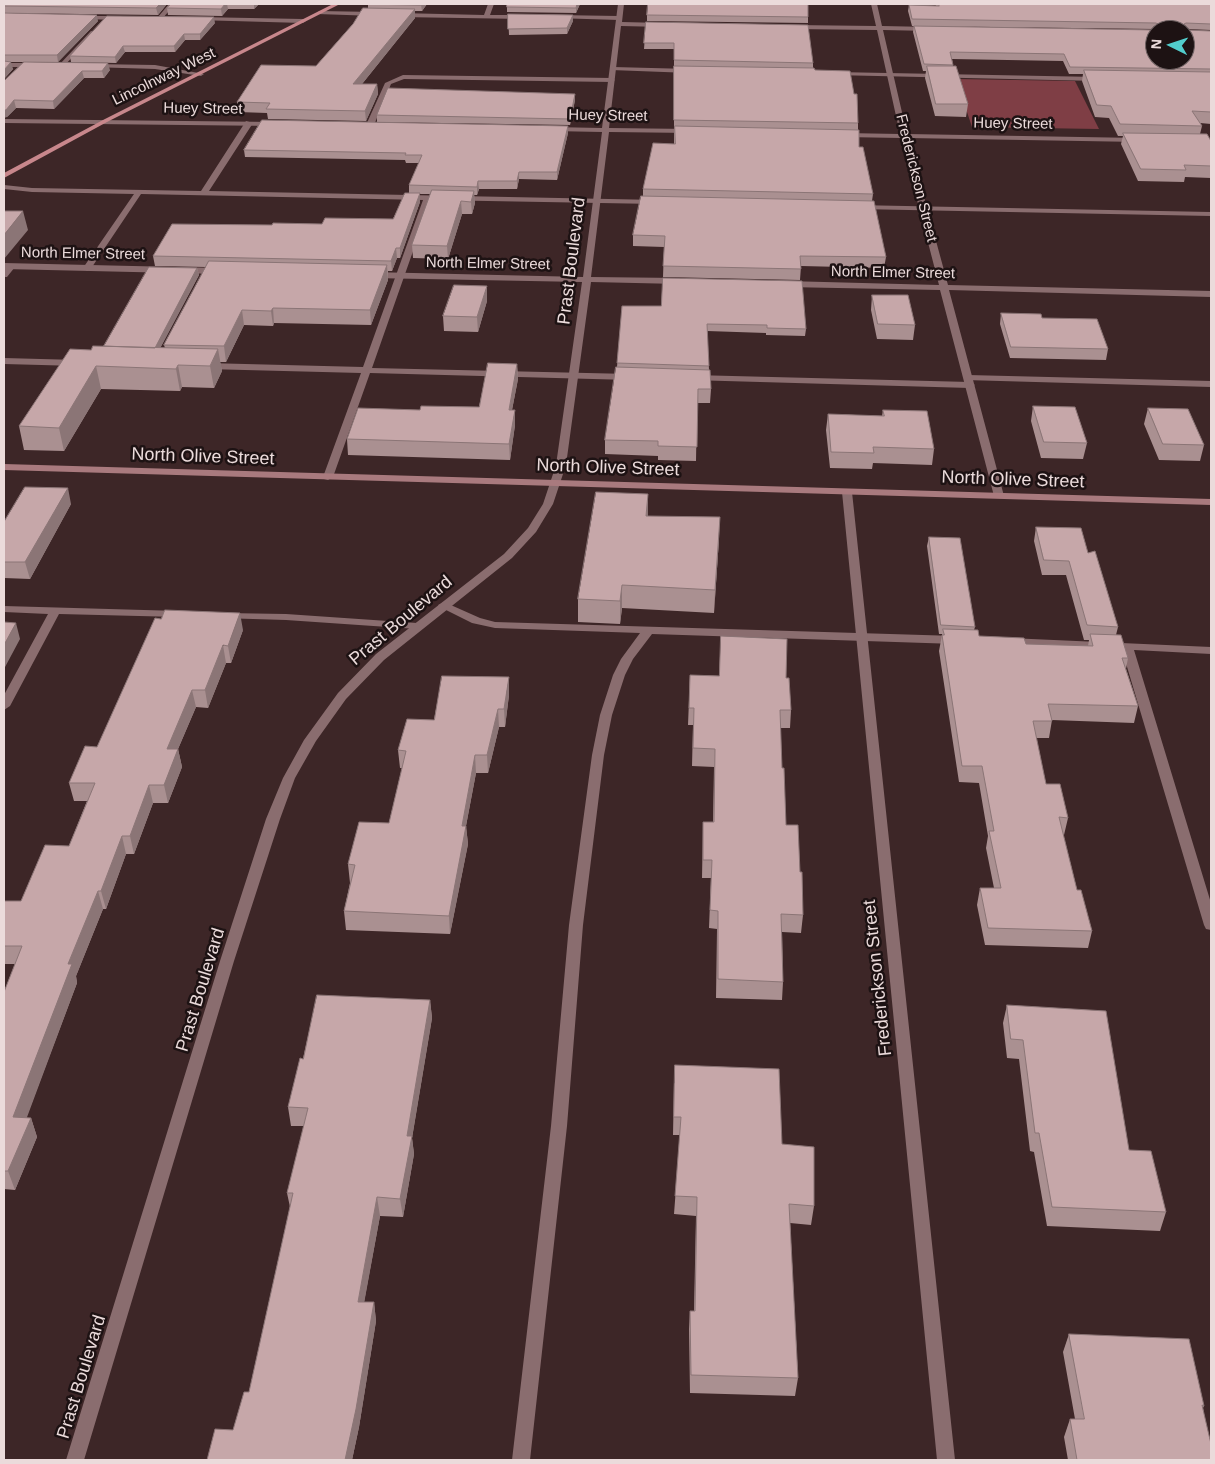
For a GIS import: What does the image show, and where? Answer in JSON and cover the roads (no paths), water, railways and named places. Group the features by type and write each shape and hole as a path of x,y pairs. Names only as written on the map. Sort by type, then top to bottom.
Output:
{"main road":[{"name":"Lincolnway West","path":"4,176 105,121 202,74 337,4"}],"street":[{"path":"160,18 172,4"},
{"path":"486,16 491,4"},
{"name":"Prast Boulevard","path":"75,1460 228,961 273,819 289,778 310,740 342,696 380,657 508,556 532,530 548,504 556,483 561,466 575,375 621,4"},
{"name":"Frederickson Street","path":"874,4 904,136 999,496"},
{"path":"319,13 382,14"},
{"path":"391,14 535,17"},
{"path":"69,17 124,18"},
{"path":"545,17 667,25"},
{"path":"60,66 106,18"},
{"path":"151,18 169,19"},
{"path":"188,19 303,21"},
{"path":"782,27 935,29"},
{"path":"4,65 42,66"},
{"path":"16,72 23,66"},
{"path":"51,66 70,66"},
{"path":"80,66 155,67 202,74"},
{"path":"370,125 388,83 404,77 702,71"},
{"path":"831,74 1106,79"},
{"name":"Huey Street","path":"4,120 286,124"},
{"path":"203,194 249,123"},
{"path":"360,125 380,126"},
{"name":"Huey Street","path":"547,129 695,132"},
{"name":"Huey Street","path":"834,134 1152,140"},
{"path":"4,187 32,190 666,203"},
{"path":"87,268 139,192"},
{"path":"328,476 428,198"},
{"path":"854,207 1211,214"},
{"path":"4,275 7,266"},
{"name":"North Elmer Street","path":"7,266 205,274 226,271"},
{"name":"North Elmer Street","path":"362,275 687,282"},
{"name":"North Elmer Street","path":"776,284 1211,294"},
{"path":"4,361 90,363"},
{"path":"198,366 644,377"},
{"path":"684,378 1211,384"},
{"name":"North Olive Street","path":"4,467 1211,502"},
{"name":"Frederickson Street","path":"847,492 946,1460"},
{"path":"444,606 476,621 495,625 970,641"},
{"path":"4,610 190,615"},
{"path":"4,706 55,611"},
{"path":"209,615 286,617 417,626"},
{"path":"521,1460 559,1126 576,925 598,755 606,715 619,675 649,629"},
{"path":"999,642 1211,650"},
{"path":"1127,648 1211,925"}]}
